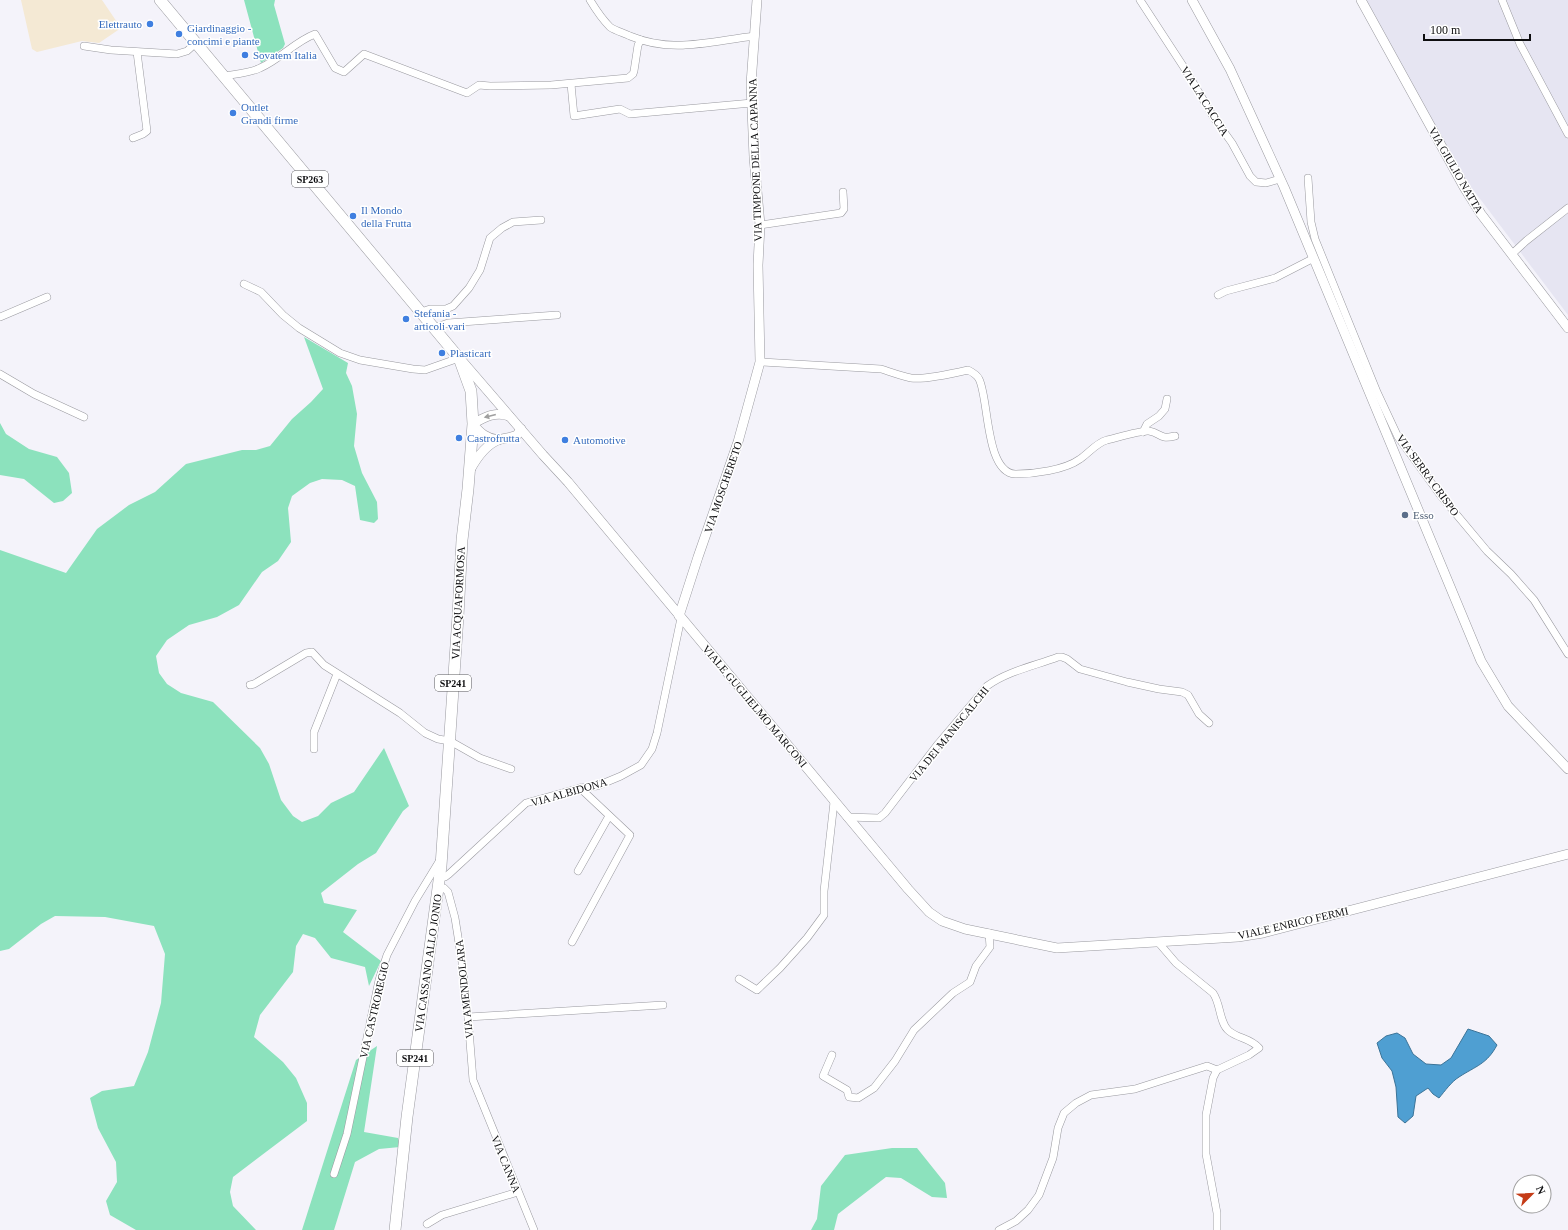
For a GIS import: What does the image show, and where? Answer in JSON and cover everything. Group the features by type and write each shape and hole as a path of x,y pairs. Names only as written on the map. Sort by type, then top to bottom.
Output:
{"main road":[{"name":"SP263","path":"160,0 459,358"},
{"name":"SP241","path":"459,358 471,391 472,424 469,473"},
{"name":"VIA ACQUAFORMOSA","path":"439,882 450,741 462,540 469,473"},
{"name":"VIA CASSANO ALLO JONIO","path":"395,1230 407,1117 439,882"}],"street":[{"path":"590,0 602,19 612,28 641,40 672,46 705,44 755,36"},
{"name":"VIA TIMPONE DELLA CAPANNA","path":"757,0 751,84 760,225 758,265 760,359"},
{"name":"VIA LA CACCIA","path":"1140,0 1185,69 1214,118 1232,143 1250,176 1256,182 1266,183 1280,179"},
{"path":"1192,0 1230,69 1280,179 1481,662 1508,706 1568,769"},
{"name":"VIA GIULIO NATTA","path":"1361,0 1464,187 1481,214 1568,328"},
{"path":"1502,0 1520,44 1568,134"},
{"path":"224,76 259,69 277,58 302,39 315,34 335,68 344,72 364,54 466,93 479,85 571,84 628,78 634,72 638,45 641,40"},
{"path":"84,46 111,50 177,54 187,51 196,43"},
{"path":"133,138 143,134 147,130 137,52"},
{"path":"571,84 574,116 620,109 630,114 752,103"},
{"name":"VIA SERRA CRISPO","path":"1308,178 1311,222 1316,239 1377,392 1398,437 1441,496 1487,551 1511,574 1534,600 1568,654"},
{"path":"760,225 841,213 844,209 843,192"},
{"path":"1512,254 1568,208"},
{"path":"421,312 430,309 446,309 453,306 469,288 480,270 490,238 502,228 513,222 541,220"},
{"path":"1218,295 1226,291 1275,278 1314,258"},
{"path":"244,284 261,292 282,315 299,328 340,353 360,360 425,370 459,358"},
{"path":"0,318 47,297"},
{"path":"434,328 448,323 557,315"},
{"name":"SP263","path":"459,358 539,450"},
{"path":"760,359 881,369 900,376 913,378 968,370 980,379 989,431 998,458 1003,468 1007,472 1015,474 1040,472 1072,464 1098,445 1115,438 1149,431 1166,438 1175,436"},
{"name":"VIA MOSCHERETO","path":"680,617 698,557 738,442 760,359"},
{"path":"0,374 34,394 84,417"},
{"path":"1143,432 1147,424 1159,416 1165,409 1167,399"},
{"path":"498,440 489,438 479,432 472,424 489,415 504,414 509,416"},
{"path":"469,473 477,457 498,440 514,436 521,428"},
{"name":"SP263","path":"514,436 539,450"},
{"name":"VIALE GUGLIELMO MARCONI","path":"539,450 568,482 834,802 929,912 942,921 950,924 990,934"},
{"name":"VIA ALBIDONA","path":"439,882 526,803 580,788 597,786 622,776 641,765 652,749 657,733 680,617"},
{"path":"250,685 306,653 312,652 324,665 400,713 425,733 438,739 450,741 480,758 511,769"},
{"name":"VIA DEI MANISCALCHI","path":"847,817 879,818 885,813 938,744 987,686 994,681 1012,673 1062,656 1080,669 1127,682 1182,692 1188,696 1199,714 1209,723"},
{"path":"314,749 314,732 337,674"},
{"path":"572,942 630,835 580,788"},
{"path":"739,979 757,990 803,943 824,915 825,884 834,802"},
{"path":"578,871 609,816"},
{"name":"VIALE ENRICO FERMI","path":"990,934 1057,948 1238,937 1263,932 1568,854"},
{"name":"VIA CASTROREGIO","path":"334,1174 347,1134 379,980 387,955 427,880 442,858"},
{"name":"VIA AMENDOLARA","path":"439,882 448,892 455,918 462,962 473,1080 479,1099"},
{"path":"832,1055 823,1076 847,1090 849,1097 858,1098 874,1088 895,1061 914,1030 953,993 970,982 976,966 990,947 990,934"},
{"path":"1158,942 1176,963 1214,993 1218,999 1225,1026 1230,1032 1254,1042 1260,1048 1249,1055 1217,1070 1212,1078 1206,1115 1206,1154 1217,1213 1217,1230"},
{"path":"468,1017 663,1006"},
{"path":"999,1230 1016,1221 1028,1210 1039,1195 1053,1158 1058,1128 1064,1113 1076,1103 1091,1094 1134,1089 1207,1066 1217,1070"},
{"name":"VIA CANNA","path":"479,1099 534,1230"},
{"path":"427,1224 442,1216 518,1192"}],"shaded area":[{"path":"21,0 102,0 121,28 99,43 82,41 37,52 32,49"},
{"path":"1366,0 1568,0 1568,315 1465,179"}],"green space":[{"path":"244,0 275,0 274,5 285,44 283,48 261,63"},
{"path":"304,337 348,363 346,373 352,386 357,414 354,446 362,473 377,502 378,519 374,523 360,520 355,486 342,480 322,479 310,483 292,496 288,508 291,542 278,561 262,572 239,605 217,617 189,625 167,640 156,656 159,673 167,684 181,693 213,702 260,748 269,764 281,800 293,816 302,822 318,816 331,803 354,792 384,748 409,806 403,811 376,853 358,864 321,893 324,903 357,910 343,932 381,961 369,986 365,967 331,958 315,938 303,934 296,946 293,972 260,1015 254,1037 283,1062 296,1078 307,1103 307,1121 233,1177 230,1192 233,1206 256,1230 136,1230 110,1215 106,1201 117,1182 116,1162 98,1128 90,1098 102,1091 134,1086 148,1052 161,1003 165,954 154,926 105,917 55,916 41,924 9,949 0,951 0,550 66,573 97,529 129,505 155,492 186,464 242,450 256,450 270,446 292,419 323,389"},
{"path":"0,423 6,434 29,449 57,457 69,473 72,493 63,501 54,503 24,479 0,475"},
{"path":"377,1046 364,1132 398,1138 400,1147 379,1149 355,1162 334,1230 302,1230 356,1060"},
{"path":"892,1148 917,1148 945,1183 947,1198 932,1197 901,1178 886,1177 838,1214 834,1230 811,1230 817,1219 821,1186 845,1155"}],"water":[{"path":"1468,1029 1489,1036 1497,1045 1485,1061 1453,1081 1439,1098 1428,1088 1416,1096 1413,1116 1405,1123 1398,1117 1396,1087 1392,1071 1382,1058 1377,1043 1386,1036 1397,1033 1405,1038 1413,1054 1426,1064 1441,1065 1451,1058"}],"place":[{"name":"Elettrauto","path":"150,24"},
{"name":"Giardinaggio - concimi e piante","path":"179,34"},
{"name":"Sovatem Italia","path":"245,55"},
{"name":"Outlet Grandi firme","path":"233,113"},
{"name":"Il Mondo della Frutta","path":"353,216"},
{"name":"Stefania - articoli vari","path":"406,319"},
{"name":"Plasticart","path":"442,353"},
{"name":"Castrofrutta","path":"459,438"},
{"name":"Automotive","path":"565,440"},
{"name":"Esso","path":"1405,515"}]}
